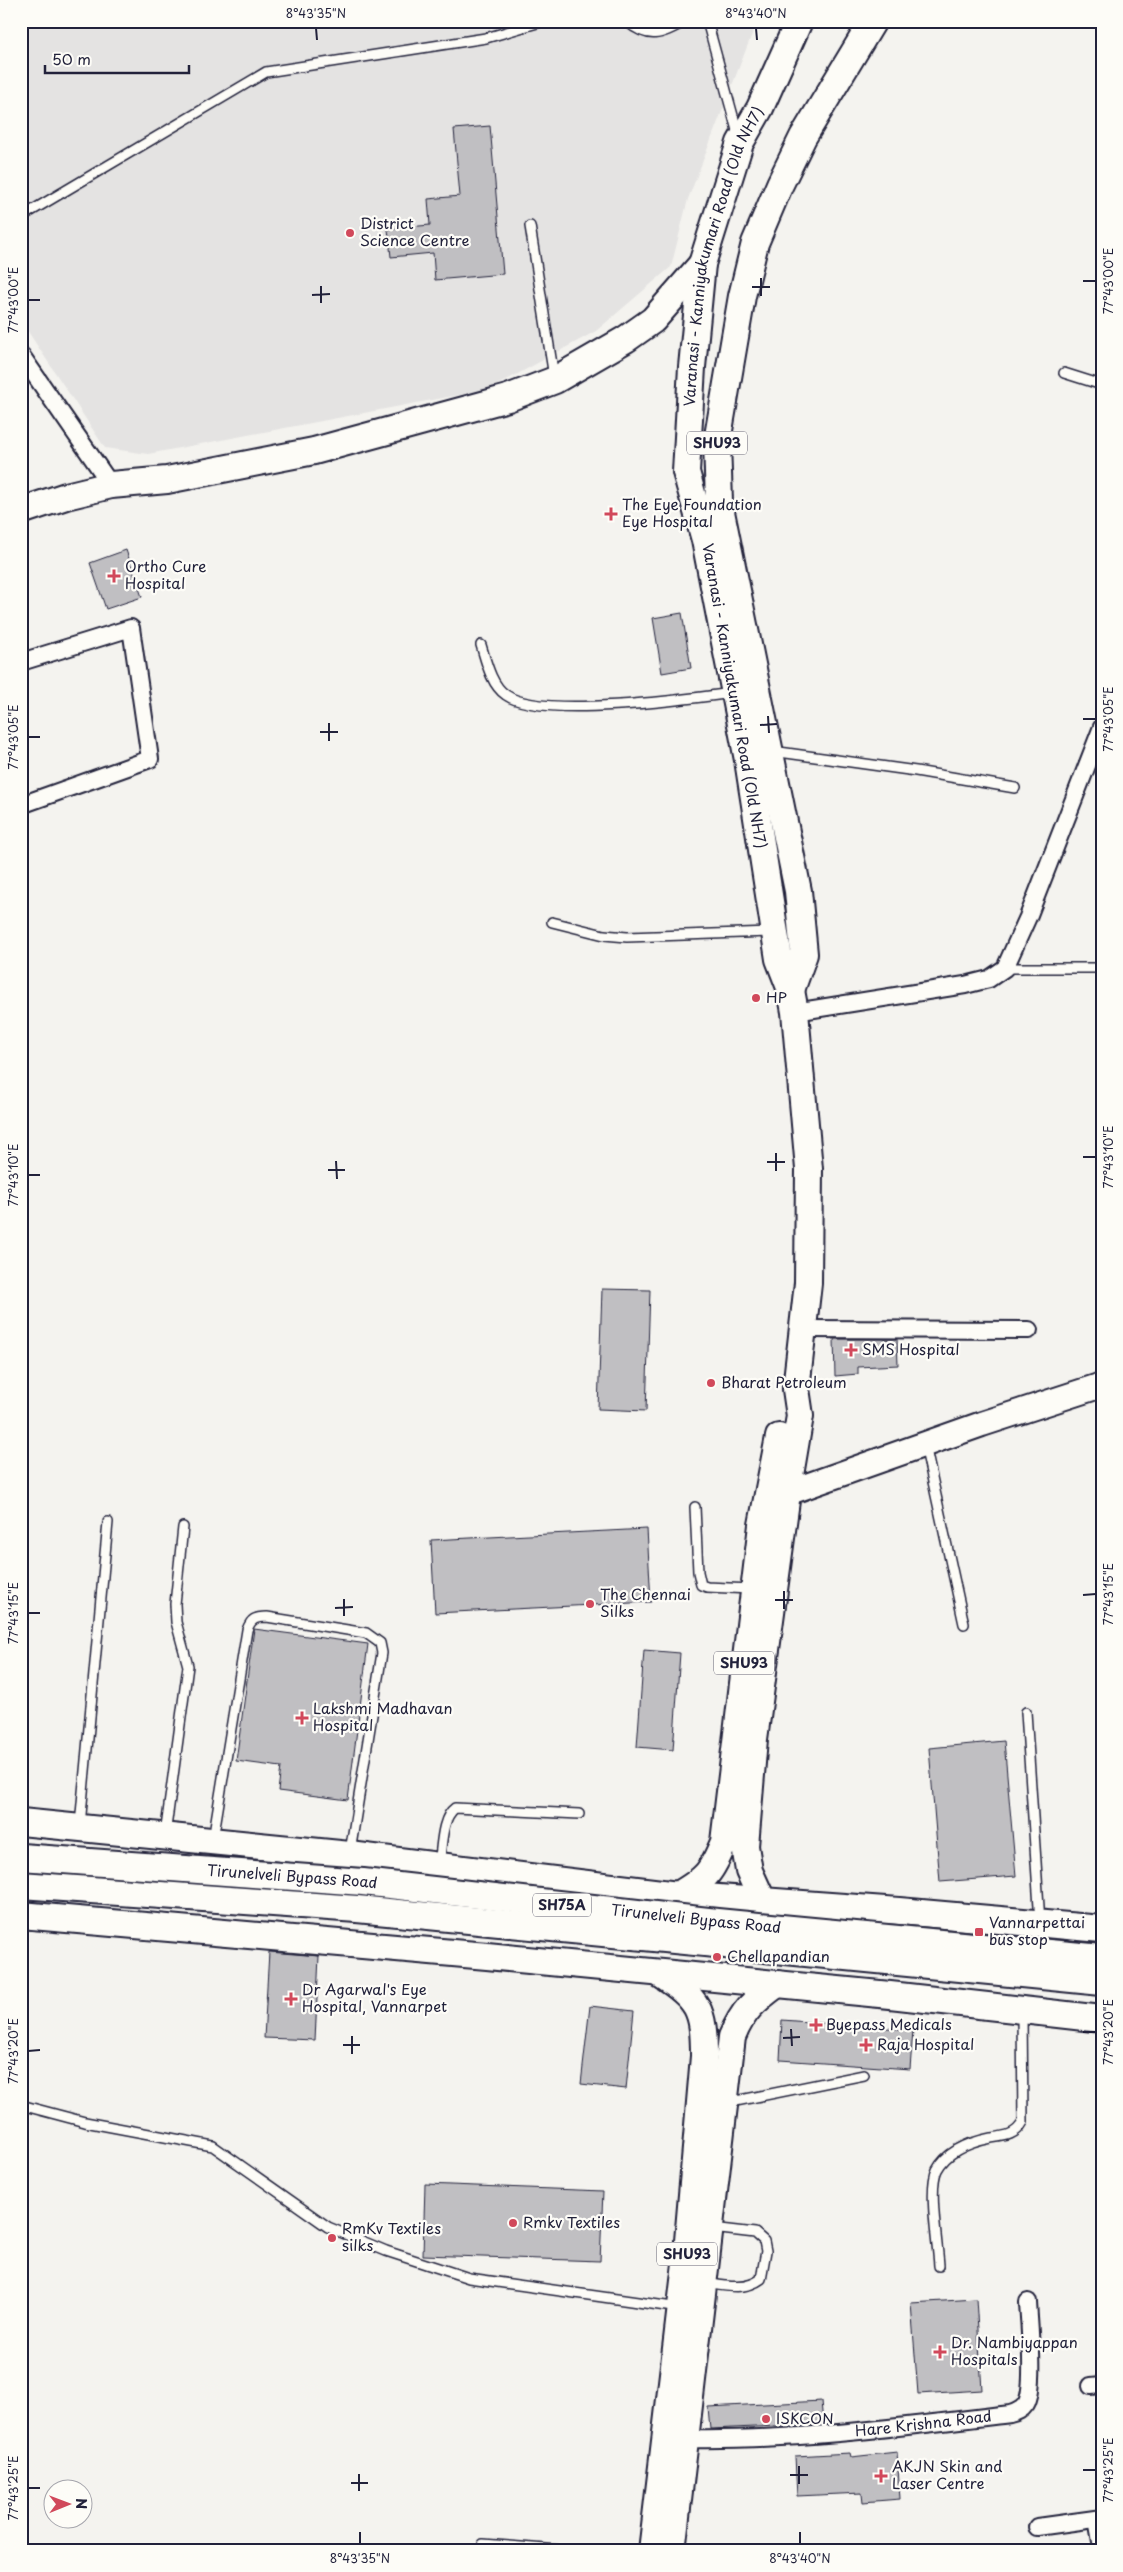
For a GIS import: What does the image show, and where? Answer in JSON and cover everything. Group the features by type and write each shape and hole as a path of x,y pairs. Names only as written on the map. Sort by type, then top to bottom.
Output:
{"main road":[{"name":"Varanasi - Kanniyakumari Road (Old NH7)","path":"763,1902 749,1871 746,1846 754,1739 800,1416 796,1389 808,1284 809,1169 793,1001 779,959 735,693 705,540 686,472 692,367 702,264 740,143 760,108 799,21"},
{"name":"Varanasi - Kanniyakumari Road (Old NH7)","path":"793,1001 804,954 798,891 720,502 716,442 742,296 755,243 780,184 803,137 865,25"},
{"path":"21,511 66,496 111,485 167,480 314,451 508,398 555,380 626,339 653,320 702,264"},
{"name":"Varanasi - Kanniyakumari Road (Old NH7)","path":"678,1895 704,1880 715,1864 724,1842 762,1525 784,1412 796,1389"},
{"path":"21,1822 350,1855 678,1895 899,1911 1102,1929"},
{"name":"Tirunelveli Bypass Road","path":"21,1857 364,1882 717,1922 1102,1958"},
{"path":"584,1966 556,1951 549,1938 553,1898 585,1884"},
{"name":"Tirunelveli Bypass Road","path":"21,1885 357,1909 1102,1982"},
{"path":"890,1995 907,1991 916,1984 921,1956 923,1928 916,1918 899,1911"},
{"path":"21,1915 124,1926 293,1937 890,1995 1102,2019"},
{"name":"SHU93","path":"652,2551 700,2118 704,2034 696,2003 683,1989 660,1974"},
{"name":"SHU93","path":"672,2551 732,2037 741,2016 755,2000 777,1984"}],"street":[{"path":"21,355 111,485"},
{"path":"21,662 131,628 150,760 21,805"},
{"path":"793,1001 964,985 989,979 1005,968 1095,761 1102,727"},
{"path":"803,1329 1030,1330"},
{"path":"788,1493 1102,1385"},
{"name":"Hare Krishna Road","path":"685,2439 749,2440 796,2438 1010,2414 1021,2410 1027,2402 1030,2384 1028,2302"},
{"path":"1037,2527 1099,2518 1102,2547"}],"lane":[{"path":"21,218 266,72 486,38 544,21"},
{"path":"626,21 638,31 651,35 666,32 686,21"},
{"path":"706,21 722,71 740,143"},
{"path":"530,226 555,380"},
{"path":"1064,373 1102,385"},
{"path":"481,645 491,677 505,695 525,703 600,706 666,702 735,693"},
{"path":"770,751 916,771 1015,788"},
{"path":"552,922 604,935 627,937 776,932"},
{"path":"1005,968 1102,968"},
{"path":"925,1445 964,1624"},
{"path":"695,1507 698,1572 701,1585 707,1588 754,1589"},
{"path":"80,1828 108,1522"},
{"path":"165,1836 188,1666 176,1622 175,1604 183,1527"},
{"path":"212,1840 247,1630 250,1621 256,1617 267,1617 366,1633 380,1643 382,1653 350,1855"},
{"path":"1026,1712 1040,1923"},
{"path":"439,1867 446,1820 449,1813 455,1808 579,1814"},
{"path":"939,2266 933,2189 936,2171 949,2156 966,2145 1010,2135 1019,2130 1023,2122 1022,2010"},
{"path":"723,2103 864,2074"},
{"path":"21,2105 85,2122 213,2146 328,2227 386,2251 469,2278 680,2308"},
{"path":"703,2283 736,2286 754,2284 761,2279 765,2260 764,2241 755,2233 709,2228"},
{"path":"483,2544 572,2551"}],"shaded area":[{"name":"District Science Centre","path":"21,21 757,21 688,199 671,267 596,331 490,389 148,454 105,448 21,321"}],"building":[{"path":"490,126 503,274 435,280 433,253 391,257 388,229 430,225 428,199 460,196 454,129"},
{"path":"126,550 142,597 106,609 90,563"},
{"path":"682,613 691,668 662,673 653,618"},
{"path":"602,1289 650,1290 646,1411 598,1409"},
{"path":"834,1339 897,1339 898,1365 858,1367 858,1374 835,1376"},
{"path":"647,1529 651,1602 435,1613 431,1540"},
{"path":"254,1629 368,1644 348,1800 278,1791 281,1767 236,1761"},
{"path":"644,1650 680,1653 673,1750 637,1747"},
{"path":"1004,1741 1016,1876 940,1882 929,1748"},
{"path":"269,1952 319,1956 315,2040 264,2038"},
{"path":"590,2006 634,2011 626,2089 581,2084"},
{"path":"782,2020 913,2030 910,2069 780,2060"},
{"name":"Rmkv Textiles","path":"425,2184 603,2191 600,2261 423,2255"},
{"path":"976,2299 982,2390 918,2394 911,2303"},
{"name":"ISKCON","path":"821,2401 823,2424 710,2429 708,2407"},
{"path":"897,2452 900,2499 863,2502 862,2493 797,2496 795,2456 850,2453 851,2457"}],"place":[{"name":"District Science Centre","path":"350,233"},
{"name":"The Eye Foundation Eye Hospital","path":"611,514"},
{"name":"Ortho Cure Hospital","path":"114,576"},
{"name":"HP","path":"756,998"},
{"name":"SMS Hospital","path":"851,1350"},
{"name":"Bharat Petroleum","path":"711,1383"},
{"name":"The Chennai Silks","path":"590,1604"},
{"name":"Lakshmi Madhavan Hospital","path":"302,1718"},
{"name":"Vannarpettai bus stop","path":"979,1932"},
{"name":"Chellapandian","path":"717,1957"},
{"name":"Dr Agarwal's Eye Hospital, Vannarpet","path":"291,1999"},
{"name":"Byepass Medicals","path":"816,2025"},
{"name":"Raja Hospital","path":"866,2045"},
{"name":"Rmkv Textiles","path":"513,2223"},
{"name":"RmKv Textiles silks","path":"332,2238"},
{"name":"Dr. Nambiyappan Hospitals","path":"940,2352"},
{"name":"ISKCON","path":"766,2419"},
{"name":"AKJN Skin and Laser Centre","path":"881,2476"}]}
